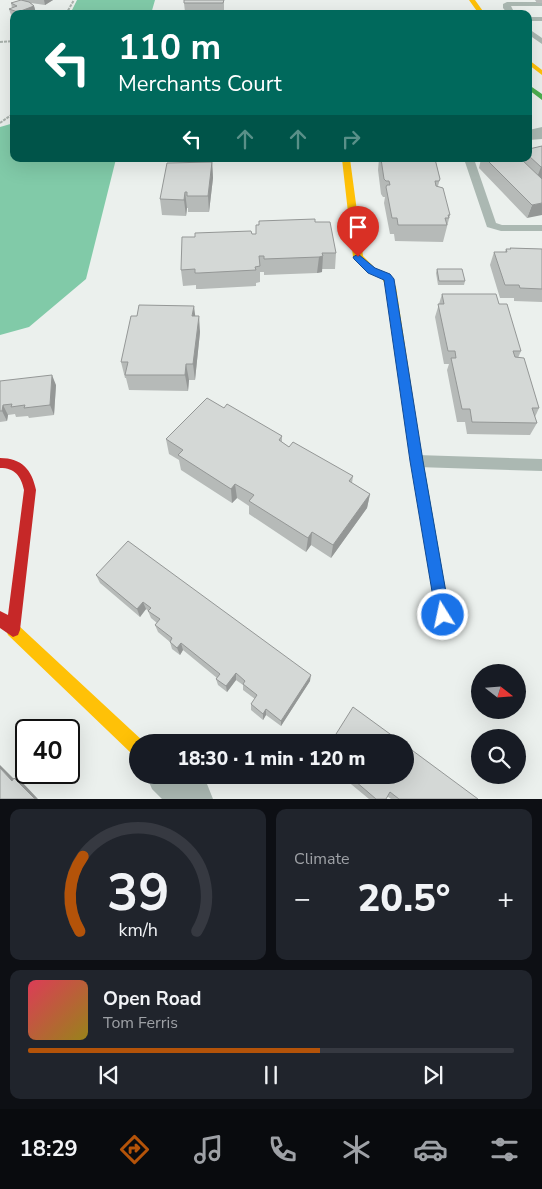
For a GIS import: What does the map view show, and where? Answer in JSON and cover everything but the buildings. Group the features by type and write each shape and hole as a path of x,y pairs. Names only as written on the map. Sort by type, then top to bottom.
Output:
{"street":[{"path":"532,65 542,73"},
{"path":"532,90 542,98"},
{"path":"346,162 358,257 372,270 389,279 416,461 443,615"},
{"path":"0,463 18,465 26,471 30,490 13,630"},
{"path":"0,618 129,740"},
{"path":"176,784 192,799"}],"lane":[{"path":"510,10 508,4 542,4"},
{"path":"470,162 491,225 501,228 542,228"},
{"path":"416,461 542,465"}],"shaded area":[{"path":"77,0 155,0 152,10 72,10"},
{"path":"10,124 10,162 115,162 86,279 29,327 0,335 0,127"}],"traffic: fast":[{"path":"532,90 542,98"},
{"path":"414,443 443,615"}],"traffic: slow":[{"path":"472,0 479,10"},
{"path":"532,65 542,73"},
{"path":"346,162 358,257 372,270 386,276 391,287 414,443"},
{"path":"13,630 129,740"}],"traffic: jam":[{"path":"0,463 12,464 21,469 27,478 30,490 13,630 0,618"}],"route":[{"path":"358,257 363,264 386,276 391,287 416,461 443,615"}]}
